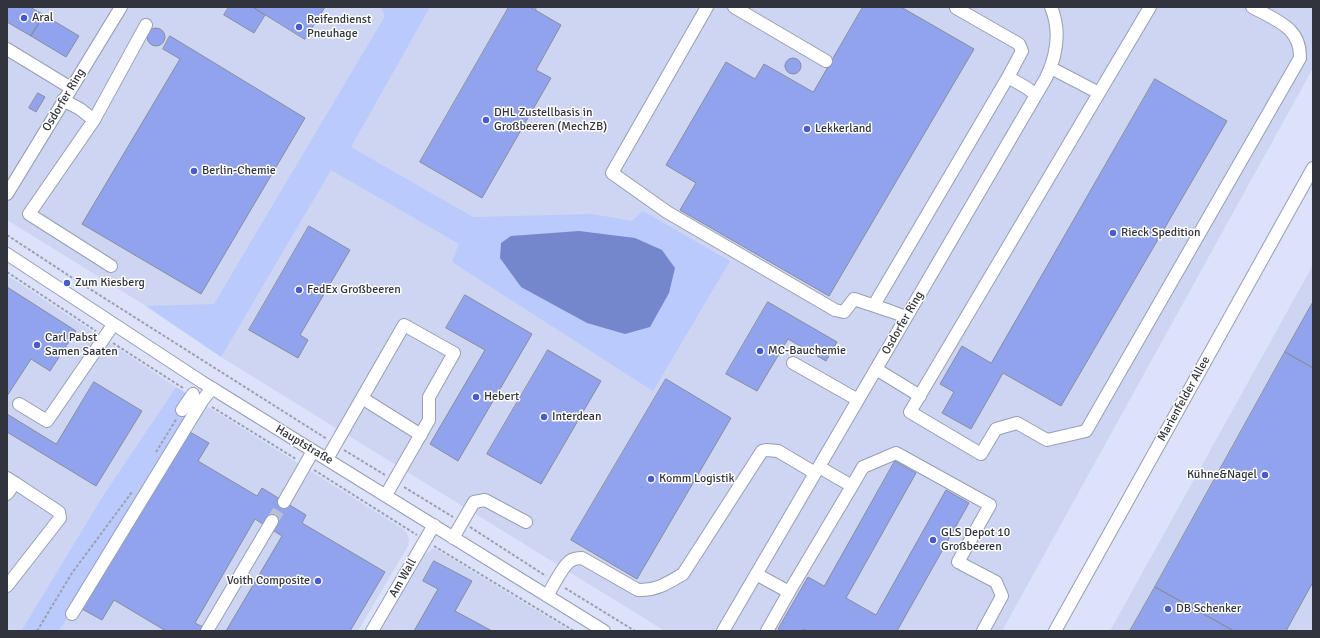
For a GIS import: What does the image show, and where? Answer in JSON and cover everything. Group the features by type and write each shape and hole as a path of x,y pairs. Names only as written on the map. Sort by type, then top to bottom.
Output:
{"street":[{"name":"Osdorfer Ring","path":"7,194 121,7"},
{"path":"707,7 612,173 667,212 835,310 844,312 854,299 906,317"},
{"path":"734,7 826,61"},
{"name":"Osdorfer Ring","path":"723,631 1051,68 1057,46 1057,35 1056,24 1051,7"},
{"path":"1150,7 910,412 981,454 996,429 1017,423 1046,440 1086,431 1300,58 1300,48 1296,37 1289,28 1252,7"},
{"path":"874,306 1022,51 1019,44 956,8"},
{"path":"111,266 29,214 94,120 146,26"},
{"path":"7,49 71,88"},
{"path":"1051,68 1099,93"},
{"path":"1008,77 1036,95"},
{"path":"63,100 80,109 94,120"},
{"name":"Marienfelder Allee","path":"1055,631 1313,168"},
{"name":"Hauptstraße","path":"7,254 113,325 212,388 604,631"},
{"path":"19,404 47,421 113,325"},
{"path":"327,459 404,325 454,353 429,396 429,420 386,495"},
{"path":"793,363 858,400"},
{"path":"876,369 920,396"},
{"path":"182,410 212,388"},
{"path":"72,614 198,397"},
{"path":"362,398 421,435"},
{"path":"284,502 314,451"},
{"path":"547,596 566,565 570,560 576,558 582,558 638,590 651,590 665,585 682,574 689,566 762,451 778,451 852,486"},
{"path":"767,631 863,467 896,453 990,505 958,562 996,582 1002,596 984,631"},
{"path":"7,494 11,481 59,512 60,518 7,586"},
{"path":"454,538 474,502 480,500 485,500 526,522"},
{"path":"207,631 272,521"},
{"name":"Am Wall","path":"372,631 434,525"},
{"path":"756,574 789,592"}],"path":[{"path":"7,235 335,444 635,631"},
{"path":"7,272 105,338 305,465 574,631"},
{"path":"88,296 92,290"},
{"path":"153,457 182,410"},
{"path":"37,631 72,572 133,491"},
{"path":"422,503 424,499"},
{"path":"406,528 410,523"}],"shaded area":[{"path":"7,7 1313,7 1313,68 1002,631 665,631 221,357 146,306 7,220"},
{"path":"381,7 430,7 351,147 473,217 592,214 632,221 643,211 730,261 653,391 452,262 459,244 331,170 221,357 146,306 214,304 385,16"},
{"path":"579,231 635,238 662,250 675,268 669,293 650,327 625,334 587,323 521,287 500,258 501,243 511,236"},
{"name":"Kühne&Nagel","path":"1313,265 1313,631 1110,631"},
{"path":"7,275 176,387 104,494 21,631 7,631"},
{"path":"176,387 197,400 59,631 21,631 104,494"},
{"path":"197,400 403,529 407,533 409,539 408,546 358,631 59,631"},
{"path":"434,548 570,631 379,631 423,556"}],"building":[{"name":"Aral","path":"7,7 30,7 44,15 31,36 7,22"},
{"path":"229,7 253,7 265,15 254,33 224,15"},
{"name":"Reifendienst Pneuhage","path":"253,7 325,7 305,39"},
{"name":"DHL Zustellbasis in Großbeeren (MechZB)","path":"509,7 530,7 561,25 536,70 551,78 482,198 420,162"},
{"name":"Lekkerland","path":"863,7 901,7 974,49 829,296 680,210 696,183 666,165 726,62 755,79 764,64 813,92"},
{"path":"44,15 79,36 66,57 31,36"},
{"path":"152,28 160,28 165,33 163,44 160,46 152,46 147,41 147,33"},
{"name":"Berlin-Chemie","path":"170,36 305,118 201,294 82,224 180,59 163,49"},
{"path":"790,58 796,58 801,63 799,72 796,74 790,74 785,69 785,63"},
{"name":"Rieck Spedition","path":"1155,79 1227,121 1061,406 1003,373 971,429 942,413 954,392 940,384 962,346 991,363"},
{"path":"38,93 45,97 36,112 29,108"},
{"name":"FedEx Großbeeren","path":"309,226 350,250 300,335 308,340 298,358 249,330"},
{"name":"Carl Pabst Samen Saaten","path":"7,287 76,331 50,371 31,359 7,396"},
{"name":"Hebert","path":"465,295 532,334 458,461 430,444 485,350 446,328"},
{"name":"MC-Bauchemie","path":"768,302 837,342 826,361 788,339 757,391 726,374"},
{"path":"1313,302 1313,368 1285,352"},
{"name":"Interdean","path":"548,350 601,381 541,484 487,454"},
{"name":"Kühne&Nagel","path":"1285,352 1313,368 1313,582 1286,631 1234,631 1155,587"},
{"name":"Komm Logistik","path":"666,379 731,418 637,579 571,540"},
{"path":"94,382 142,411 96,486 7,432 7,414 56,444"},
{"path":"188,431 209,443 198,461 257,496 262,488 306,515 302,523 385,572 350,631 226,631 282,536 255,519 195,623 203,627 200,631 166,631 114,600 102,620 82,609"},
{"name":"GLS Depot 10 Großbeeren","path":"895,461 916,473 846,598 876,615 946,490 969,503 897,631 807,631 804,629 802,631 781,631 778,629 808,577 824,586"},
{"path":"434,561 472,581 455,611 492,631 414,631 438,589 423,581"},
{"name":"DB Schenker","path":"1155,587 1234,631 1130,631"}],"tunnel":[{"path":"272,521 284,502"}],"place":[{"name":"Aral","path":"24,18"},
{"name":"Reifendienst Pneuhage","path":"299,27"},
{"name":"DHL Zustellbasis in Großbeeren (MechZB)","path":"486,120"},
{"name":"Lekkerland","path":"807,129"},
{"name":"Berlin-Chemie","path":"194,171"},
{"name":"Rieck Spedition","path":"1113,233"},
{"name":"Zum Kiesberg","path":"67,283"},
{"name":"FedEx Großbeeren","path":"299,290"},
{"name":"Carl Pabst Samen Saaten","path":"37,345"},
{"name":"MC-Bauchemie","path":"760,351"},
{"name":"Hebert","path":"476,397"},
{"name":"Interdean","path":"544,417"},
{"name":"Kühne&Nagel","path":"1265,475"},
{"name":"Komm Logistik","path":"651,479"},
{"name":"GLS Depot 10 Großbeeren","path":"933,540"},
{"name":"Voith Composite","path":"318,581"},
{"name":"DB Schenker","path":"1168,609"}]}
